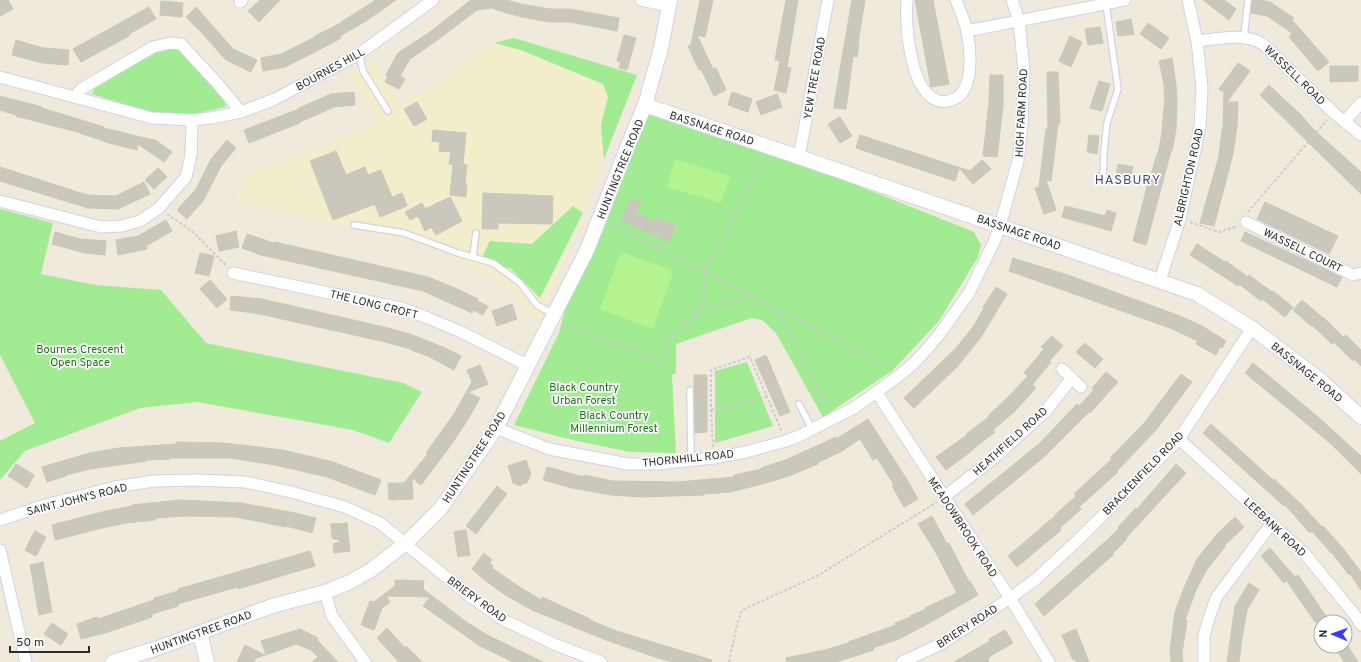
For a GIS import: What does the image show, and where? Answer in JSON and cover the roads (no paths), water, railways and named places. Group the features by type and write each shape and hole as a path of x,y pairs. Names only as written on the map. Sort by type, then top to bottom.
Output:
{"street":[{"name":"BOURNES HILL","path":"0,77 152,118 192,120 211,118 241,112 275,99 359,54 433,0"},
{"path":"641,0 670,3"},
{"name":"YEW TREE ROAD","path":"799,157 828,0"},
{"path":"907,0 906,26 910,49 920,84 934,100 944,102 959,97 965,91 969,71 970,52 967,31 956,0"},
{"name":"HIGH FARM ROAD","path":"1000,226 1018,161 1022,126 1024,70 1019,21 1012,0"},
{"path":"967,31 1106,2 1125,0"},
{"name":"ALBRIGHTON ROAD","path":"1160,280 1180,218 1200,127 1202,88 1197,41 1188,0"},
{"name":"HUNTINGTREE ROAD","path":"113,662 200,633 272,606 325,592 350,582 371,570 406,543 441,508 496,428 587,250 645,106 661,48 670,3"},
{"name":"WASSELL ROAD","path":"1197,41 1244,37 1257,40 1334,112 1361,135"},
{"path":"75,97 81,89 153,47 171,43 181,44 217,82 241,112"},
{"path":"1345,121 1361,103"},
{"name":"BASSNAGE ROAD","path":"645,106 799,157 1197,294 1252,328 1319,379 1361,417"},
{"path":"0,201 102,227 122,226 140,221 159,208 186,176 191,155 192,120"},
{"name":"WASSELL COURT","path":"1244,219 1354,275 1361,273"},
{"name":"THORNHILL ROAD","path":"496,428 550,449 628,464 658,464 714,458 746,452 786,441 854,408 877,393 914,363 941,332 969,293 1000,226"},
{"name":"THE LONG CROFT","path":"233,273 401,308 461,332 528,366"},
{"name":"BRACKENFIELD ROAD","path":"1010,598 1036,579 1078,540 1178,439 1252,328"},
{"path":"1062,369 1081,387"},
{"name":"HEATHFIELD ROAD","path":"944,497 994,458 1046,411 1071,379"},
{"name":"MEADOWBROOK ROAD","path":"877,393 1010,598 1049,662"},
{"name":"LEEBANK ROAD","path":"1178,439 1305,554 1361,625"},
{"name":"SAINT JOHN'S ROAD","path":"0,520 45,505 115,487 154,481 195,480 246,482 291,492 345,507 380,522 406,543"},
{"path":"1204,662 1204,636 1208,618 1216,598 1272,523"},
{"name":"BRIERY ROAD","path":"406,543 468,595 502,619 554,644 601,662"},
{"path":"0,550 26,662"},
{"path":"325,592 332,616 365,662"},
{"name":"BRIERY ROAD","path":"902,662 943,643 1010,598"},
{"path":"200,633 207,662"}],"lane":[{"path":"1244,37 1248,0"},
{"path":"1103,178 1107,123 1118,89 1106,2"},
{"path":"359,54 363,71 388,111"},
{"path":"354,225 404,234 458,253 473,256 493,263 519,282 537,305 552,318"},
{"path":"473,256 476,233"},
{"path":"690,390 691,460"},
{"path":"799,404 812,429"}],"district":[{"name":"HASBURY","path":"1128,179"}],"park label":[{"name":"Bournes Crescent Open Space","path":"80,355"},
{"name":"Black Country Urban Forest","path":"584,393"},
{"name":"Black Country Millennium Forest","path":"614,421"}]}
